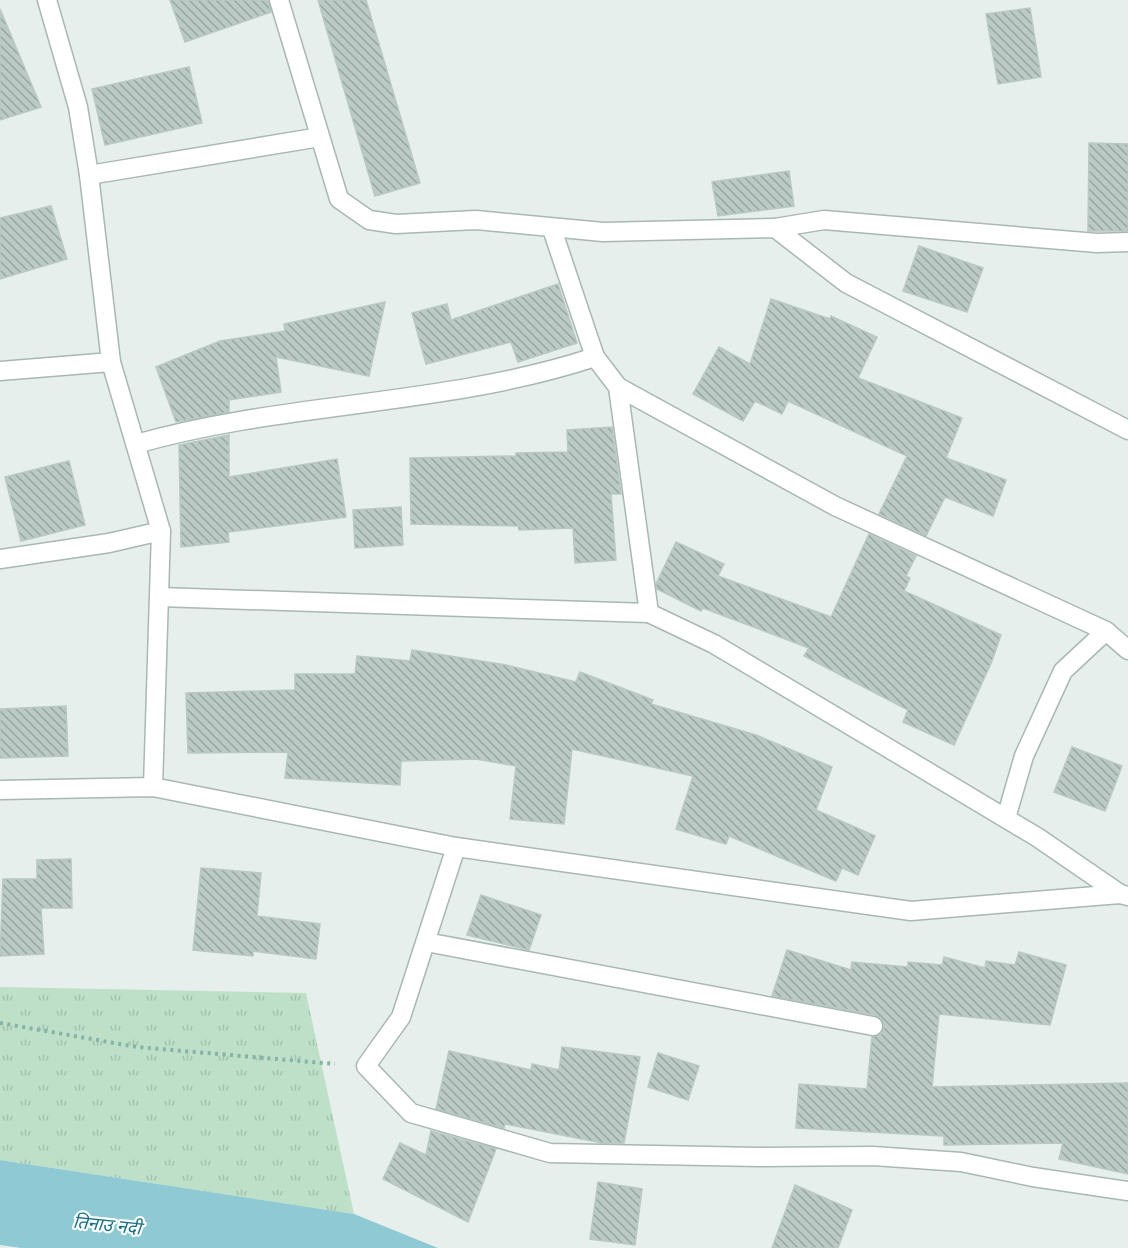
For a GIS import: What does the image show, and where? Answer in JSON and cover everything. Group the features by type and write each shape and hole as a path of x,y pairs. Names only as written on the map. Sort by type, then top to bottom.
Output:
{"street":[{"path":"47,0 78,107 89,175 111,362 161,531 153,787"},
{"path":"279,0 339,199 369,220 396,224 476,220 552,229 603,232 775,228 824,220 1097,243 1128,242"},
{"path":"89,175 320,136"},
{"path":"775,228 846,284 1128,430"},
{"path":"552,229 595,357 618,387 835,506 1106,631 1128,650"},
{"path":"136,444 186,429 457,392 547,373 595,357"},
{"path":"0,371 111,362"},
{"path":"618,387 649,613"},
{"path":"0,559 110,543 161,531"},
{"path":"160,597 649,613 714,644 1006,818 1124,895"},
{"path":"1006,818 1024,756 1063,671 1106,631"},
{"path":"0,790 153,787 456,847 911,911 1124,895"},
{"path":"456,847 401,1017 366,1066 411,1113 550,1153 884,1156 961,1162 1033,1177 1128,1191"},
{"path":"426,942 873,1026"}],"path":[{"path":"0,1023 137,1047 366,1066"}],"green space":[{"path":"0,987 306,993 354,1214 0,1160"}],"water":[{"name":"तिनाउ नदी","path":"0,1160 354,1214 438,1248 21,1248 0,1245"}],"building":[{"path":"170,0 268,0 271,12 185,42"},
{"path":"318,0 366,0 420,183 375,196"},
{"path":"1030,8 1041,77 998,84 986,14"},
{"path":"0,9 41,107 0,120"},
{"path":"189,67 202,123 105,145 92,89"},
{"path":"1089,143 1128,144 1128,231 1088,231"},
{"path":"789,171 794,206 718,216 712,182"},
{"path":"51,206 67,259 0,279 0,218"},
{"path":"919,246 983,268 967,312 903,291"},
{"path":"558,284 577,343 518,362 511,342 426,364 412,313 447,304 451,320"},
{"path":"771,299 830,319 831,316 877,337 858,378 962,418 946,458 1006,480 993,516 945,497 926,536 879,514 907,456 788,401 782,414 755,401 743,421 693,394 719,347 750,364"},
{"path":"385,302 369,376 276,357 281,392 229,400 229,412 176,422 156,367 220,341 285,331 284,324"},
{"path":"612,427 621,494 611,494 616,560 575,563 573,528 519,530 518,526 411,524 410,458 516,456 516,453 568,452 567,430"},
{"path":"229,435 229,477 337,459 346,517 228,532 229,542 181,547 179,445"},
{"path":"69,461 85,525 21,541 5,477"},
{"path":"401,507 403,545 355,548 353,510"},
{"path":"869,534 916,556 906,576 910,578 904,591 1001,635 992,661 954,745 903,722 908,710 804,656 809,648 703,608 701,611 657,589 656,584 676,542 724,564 718,576 831,617"},
{"path":"412,650 506,665 576,682 580,672 653,700 651,704 756,735 832,767 816,810 875,836 858,875 842,868 836,881 729,836 726,844 676,829 693,776 572,749 564,824 510,819 516,766 476,759 401,761 400,785 285,778 288,752 188,753 186,693 295,690 295,674 355,674 357,656 410,661"},
{"path":"66,706 68,756 0,758 0,709"},
{"path":"1072,747 1122,766 1105,811 1054,792"},
{"path":"71,859 72,908 41,908 44,954 0,956 3,879 37,879 37,860"},
{"path":"201,868 261,873 257,916 320,924 316,959 253,951 253,956 193,950"},
{"path":"481,895 541,915 529,950 467,935"},
{"path":"787,950 851,970 852,962 908,967 908,962 942,965 944,957 985,968 986,961 1015,965 1019,952 1066,965 1050,1025 939,1014 932,1087 1128,1083 1128,1174 1059,1159 1063,1143 944,1145 944,1136 796,1128 799,1084 867,1089 872,1037 881,1034 884,1027 881,1018 875,1015 772,996"},
{"path":"562,1047 640,1057 624,1143 602,1143 505,1124 504,1128 436,1109 449,1051 531,1070 532,1064 559,1070"},
{"path":"658,1053 699,1066 688,1100 648,1087"},
{"path":"431,1131 496,1149 468,1222 383,1179 400,1143 426,1155"},
{"path":"598,1182 642,1189 635,1245 590,1239"},
{"path":"795,1185 852,1210 838,1248 772,1248"}]}
